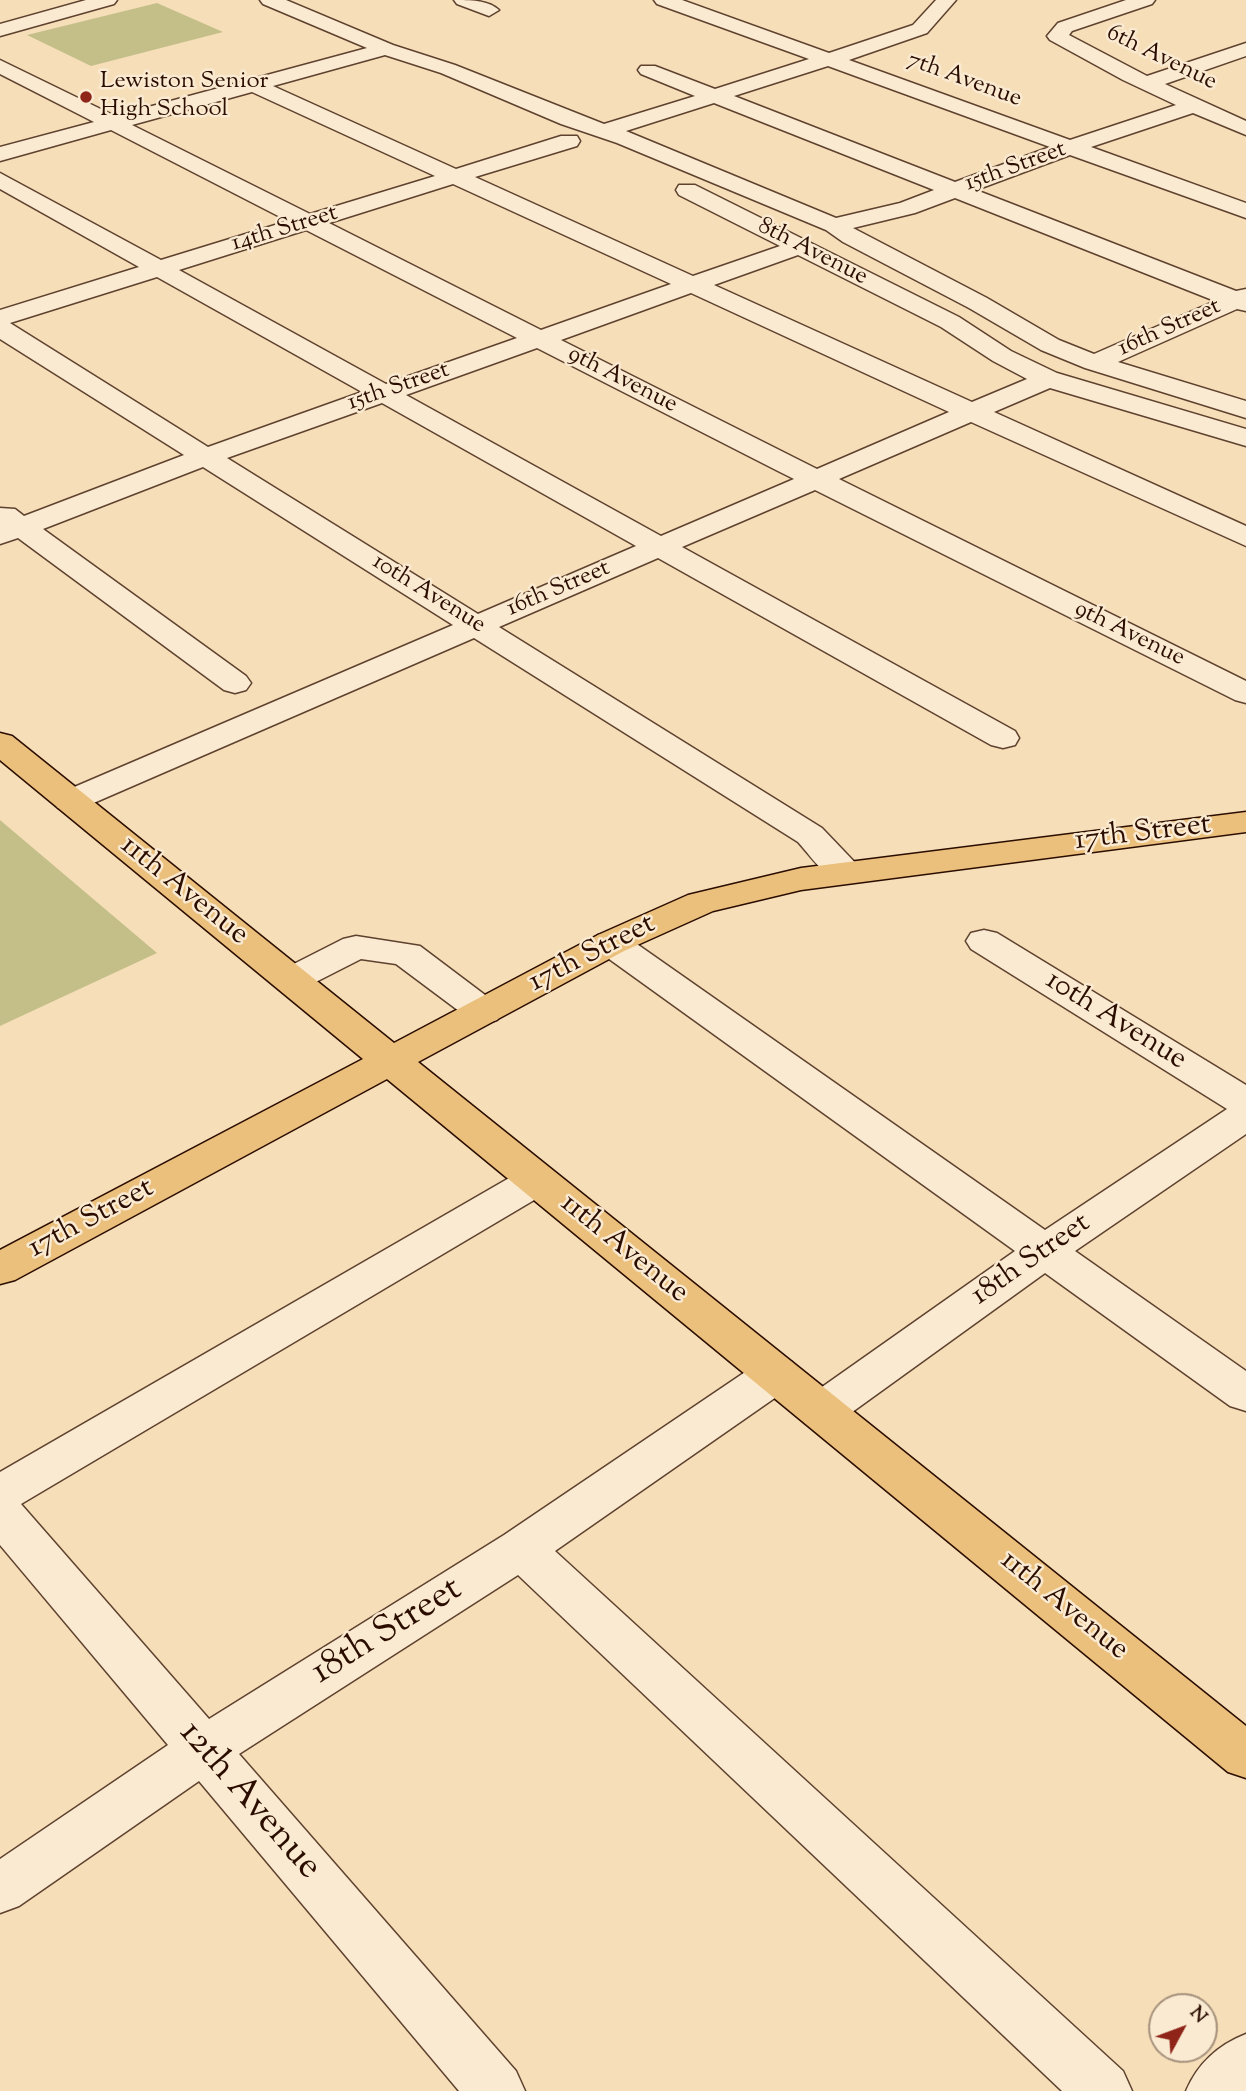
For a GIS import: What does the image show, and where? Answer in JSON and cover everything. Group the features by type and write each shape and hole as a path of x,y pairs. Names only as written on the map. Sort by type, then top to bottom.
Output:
{"main road":[{"name":"11th Avenue","path":"0,743 1246,1756"},
{"name":"17th Street","path":"0,1269 611,943 701,903 760,887 847,873 1246,822"}],"street":[{"path":"0,30 75,3 107,0"},
{"name":"8th Avenue","path":"270,0 386,49 448,69 598,141 835,225 1034,337 1094,363 1246,410"},
{"path":"290,9 324,0"},
{"path":"464,0 489,10"},
{"name":"7th Avenue","path":"664,0 1246,211"},
{"path":"598,141 715,96 920,29 946,0"},
{"name":"6th Avenue","path":"1145,0 1087,19 1058,32 1057,36 1246,129"},
{"path":"0,155 386,49"},
{"name":"8th Avenue","path":"386,49 405,70 569,141 598,141"},
{"path":"1148,83 1246,49"},
{"name":"9th Avenue","path":"0,66 1246,693"},
{"path":"648,70 1243,300"},
{"path":"254,85 1246,537"},
{"name":"15th Street","path":"835,225 907,208 1071,147 1196,105"},
{"name":"14th Street","path":"0,318 569,141"},
{"path":"0,180 1003,738"},
{"name":"8th Avenue","path":"664,181 950,322 1002,356 1048,379 1246,438"},
{"name":"15th Street","path":"7,524 205,457 799,247"},
{"name":"16th Street","path":"1094,363 1243,300"},
{"name":"10th Avenue","path":"0,328 810,835 847,873"},
{"name":"16th Street","path":"70,801 1048,379"},
{"path":"7,524 235,683"},
{"name":"10th Avenue","path":"985,941 1246,1103"},
{"path":"611,943 1246,1394"},
{"path":"292,980 356,947 407,954 484,1012"},
{"name":"18th Street","path":"821,1411 1045,1251 1246,1115"},
{"path":"0,1494 537,1180"},
{"name":"18th Street","path":"0,1889 204,1750 520,1549 776,1374"},
{"name":"12th Avenue","path":"0,1512 496,2091"},
{"path":"520,1549 1103,2091"},
{"path":"1215,2091 1246,2061"}],"shaded area":[{"path":"157,3 223,32 91,66 27,35"},
{"path":"0,820 157,953 0,1026"}],"place":[{"name":"Lewiston Senior High School","path":"86,97"}]}
